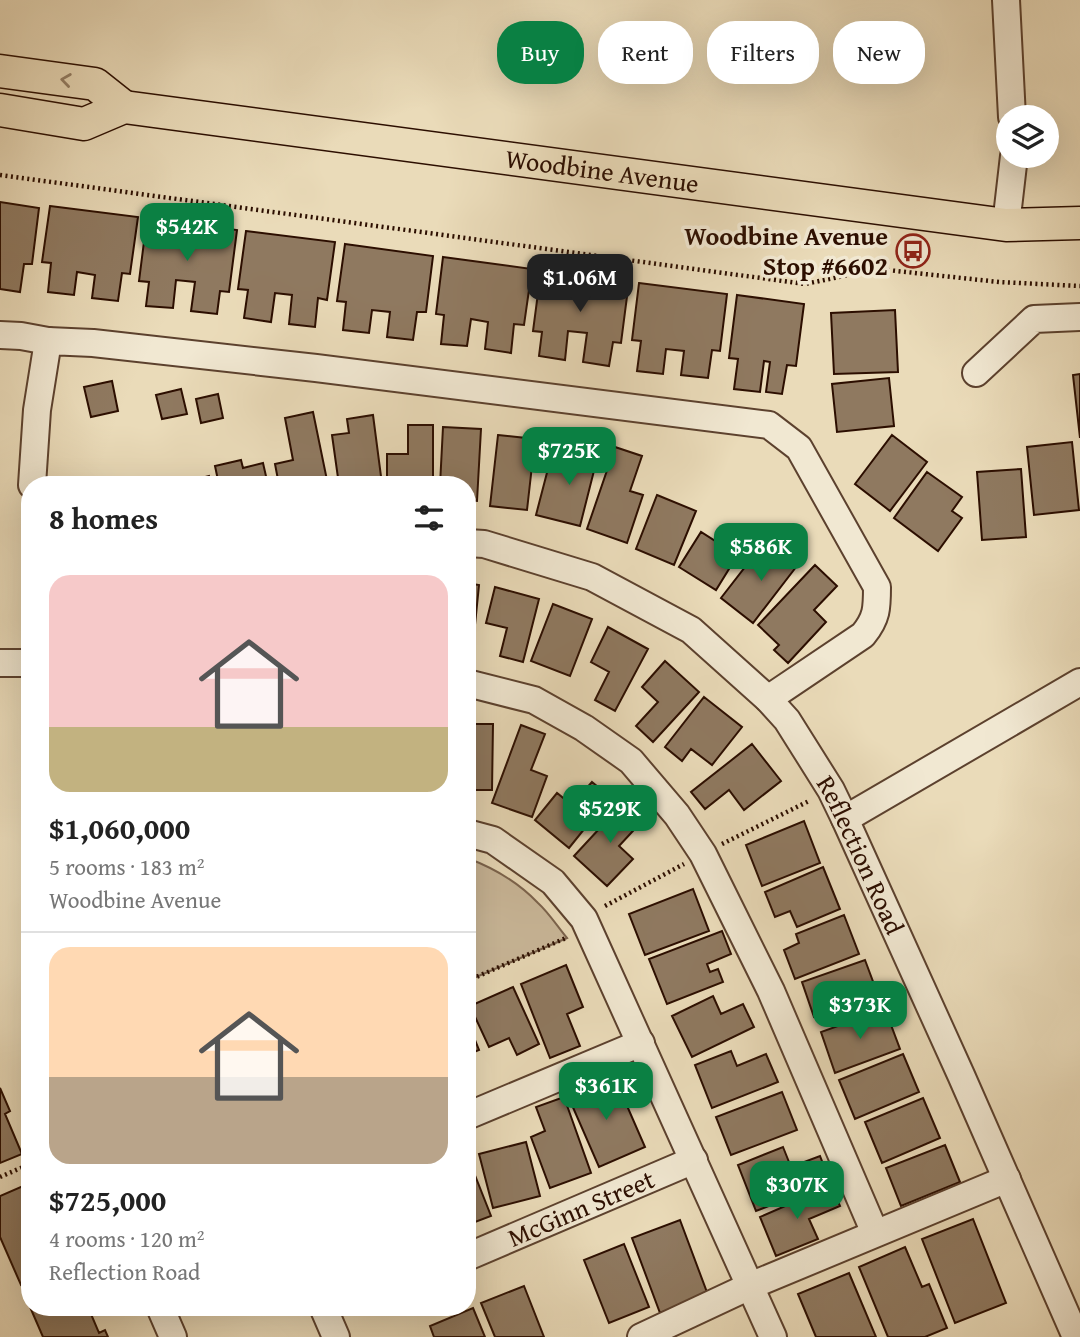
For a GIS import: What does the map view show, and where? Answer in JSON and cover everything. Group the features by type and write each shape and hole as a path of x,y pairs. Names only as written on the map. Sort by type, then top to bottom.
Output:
{"main road":[{"path":"0,71 95,84 124,107 84,124 0,110"},
{"name":"Woodbine Avenue","path":"124,107 1006,225 1080,223"}],"street":[{"path":"1006,0 1011,105"},
{"path":"1006,225 1013,168"},
{"path":"976,373 1034,318 1080,317"},
{"path":"0,335 316,368 769,425 799,448 877,587 877,604 873,624 863,635 768,699"},
{"path":"33,476 37,410 48,341"},
{"name":"Reflection Road","path":"476,544 592,577 691,630 768,699 787,720 831,790 845,819 1073,1334"},
{"path":"0,663 21,663"},
{"path":"845,819 1080,682"},
{"path":"476,685 534,700 584,728 631,761 677,815 703,854 771,991 875,1233"},
{"path":"476,835 493,840 553,882 584,919 773,1337"},
{"path":"476,1112 641,1043"},
{"name":"McGinn Street","path":"476,1253 694,1160"},
{"path":"642,1337 750,1286 1007,1180"},
{"path":"164,1316 173,1337"}],"path":[{"path":"0,175 805,284 878,269 999,282 1080,286"},
{"path":"476,977 589,928"},
{"path":"0,1177 21,1168"}],"shaded area":[{"path":"476,862 496,871 530,895 567,938 476,977"}],"building":[{"path":"0,202 39,208 32,264 24,264 20,292 0,289"},
{"path":"50,206 138,217 130,274 122,273 118,301 92,298 95,275 77,272 74,295 48,292 51,263 42,262"},
{"path":"147,218 237,230 229,292 220,291 217,314 191,311 195,282 176,280 173,308 146,306 149,282 139,281"},
{"path":"246,231 335,242 327,300 318,298 315,327 289,324 292,295 275,293 271,322 244,318 248,290 238,289"},
{"path":"345,244 433,256 426,312 417,312 413,340 387,337 390,312 372,310 369,333 343,330 346,302 337,301"},
{"path":"443,257 532,269 524,325 514,324 511,353 485,349 488,322 471,319 467,346 441,344 444,315 436,314"},
{"path":"541,270 629,281 621,343 613,342 609,366 583,362 587,333 568,331 565,360 539,356 542,332 533,331"},
{"path":"639,283 727,294 720,351 712,350 708,378 681,375 684,351 666,349 663,374 637,371 641,341 632,340"},
{"path":"737,295 804,304 796,366 787,365 782,394 766,392 770,362 764,361 760,392 734,389 738,359 729,358"},
{"path":"895,310 898,372 834,374 831,313"},
{"path":"1080,374 1080,438 1073,375"},
{"path":"889,378 894,426 837,432 832,384"},
{"path":"112,381 118,411 91,417 84,387"},
{"path":"181,389 187,414 162,419 156,395"},
{"path":"218,394 223,418 201,423 196,399"},
{"path":"313,412 326,476 277,476 275,464 293,460 285,418"},
{"path":"373,415 381,476 338,476 332,435 349,433 347,419"},
{"path":"408,425 433,425 433,476 387,476 387,454 408,454"},
{"path":"443,427 481,429 477,501 476,476 440,476"},
{"path":"498,435 535,439 527,510 490,506"},
{"path":"892,435 927,462 890,511 855,484"},
{"path":"576,441 600,447 580,526 536,515 549,465 569,469"},
{"path":"1072,442 1079,510 1034,515 1027,447"},
{"path":"615,447 642,456 630,491 643,495 627,543 587,529"},
{"path":"241,460 243,468 263,463 266,476 217,476 215,466"},
{"path":"1021,469 1026,537 982,540 977,472"},
{"path":"927,472 962,497 952,511 962,518 938,551 894,518"},
{"path":"657,495 696,511 674,565 636,549"},
{"path":"724,530 745,543 716,590 679,567 701,532 717,542"},
{"path":"783,542 803,558 753,623 721,598 749,562 761,572"},
{"path":"815,565 837,586 814,610 826,622 788,663 774,650 779,645 758,625"},
{"path":"476,584 479,585 476,615"},
{"path":"495,587 539,599 523,662 500,656 507,628 486,623"},
{"path":"553,604 592,619 570,676 531,661"},
{"path":"608,627 648,649 615,711 595,700 609,672 591,662"},
{"path":"665,661 699,692 653,742 636,726 658,702 642,687"},
{"path":"704,697 742,727 712,765 691,749 682,761 665,747"},
{"path":"476,724 493,724 492,790 476,790"},
{"path":"521,725 545,734 531,770 547,776 532,817 492,803"},
{"path":"752,744 781,781 744,810 729,790 705,809 691,792"},
{"path":"592,782 610,797 569,848 535,820 557,793 572,805"},
{"path":"625,801 644,819 619,846 633,859 607,886 574,856"},
{"path":"804,821 820,863 762,886 746,845"},
{"path":"823,867 840,909 797,927 790,911 775,917 765,892"},
{"path":"693,889 709,931 645,955 629,914"},
{"path":"844,915 859,954 795,979 784,950 799,943 796,934"},
{"path":"722,931 731,954 707,964 710,972 718,969 723,982 667,1004 649,959"},
{"path":"865,960 878,995 814,1017 802,982"},
{"path":"566,965 583,1007 567,1014 580,1046 550,1058 521,984"},
{"path":"513,987 539,1044 517,1055 509,1038 489,1047 476,1019 476,1003"},
{"path":"713,996 721,1014 743,1004 754,1027 692,1057 672,1016"},
{"path":"885,1009 900,1049 835,1073 821,1032"},
{"path":"731,1051 737,1066 766,1054 778,1082 712,1108 695,1065"},
{"path":"903,1054 919,1092 855,1119 839,1080"},
{"path":"614,1076 645,1147 599,1167 568,1096"},
{"path":"0,1088 10,1111 5,1114 21,1154 0,1163"},
{"path":"782,1092 797,1130 731,1155 716,1117"},
{"path":"564,1097 591,1173 550,1188 531,1137 545,1131 536,1107"},
{"path":"923,1098 940,1138 882,1163 865,1122"},
{"path":"526,1142 540,1196 493,1208 479,1154"},
{"path":"945,1145 960,1182 901,1206 886,1168"},
{"path":"783,1147 791,1167 820,1156 830,1182 756,1211 738,1165"},
{"path":"476,1178 491,1216 476,1222"},
{"path":"831,1186 840,1206 809,1219 818,1239 776,1256 760,1217"},
{"path":"21,1187 21,1285 0,1237 0,1196"},
{"path":"973,1219 1006,1303 955,1323 922,1239"},
{"path":"680,1220 708,1295 660,1313 632,1238"},
{"path":"624,1244 649,1307 609,1323 584,1260"},
{"path":"905,1247 922,1287 929,1284 947,1328 925,1337 888,1337 859,1267"},
{"path":"849,1273 876,1337 816,1337 798,1294"},
{"path":"524,1286 544,1337 495,1337 481,1303"},
{"path":"476,1315 485,1337 434,1337 430,1326 454,1316"},
{"path":"34,1316 92,1316 99,1333 105,1330 108,1337 43,1337"}],"place":[{"name":"Woodbine Avenue Stop #6602","path":"913,251"}]}
